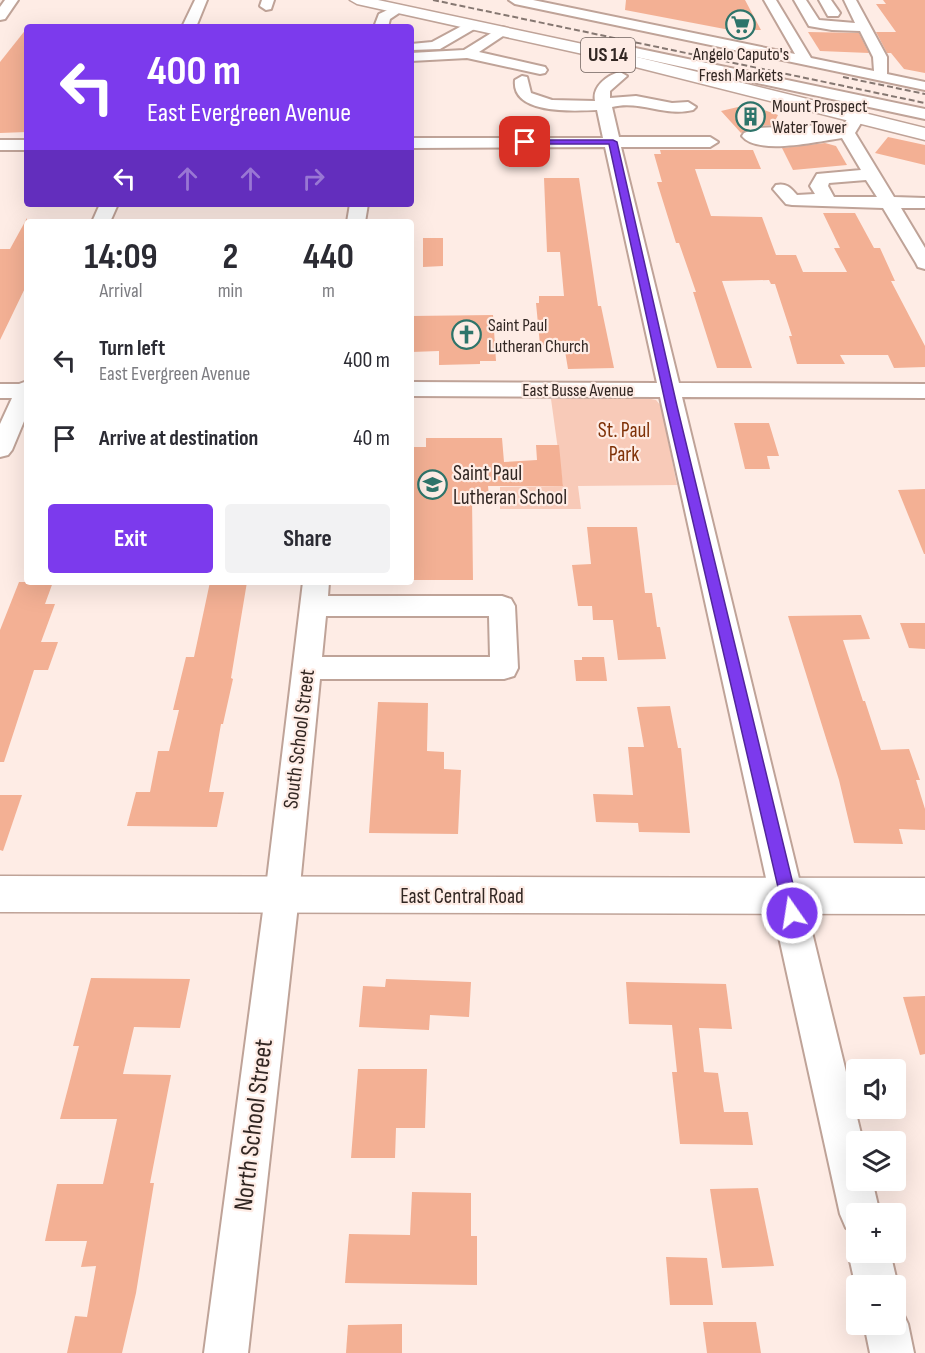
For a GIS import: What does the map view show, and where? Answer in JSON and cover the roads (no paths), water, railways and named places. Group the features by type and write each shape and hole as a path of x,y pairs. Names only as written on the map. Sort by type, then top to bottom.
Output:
{"main road":[{"name":"US 14","path":"357,0 471,25 503,39 592,51 852,132 925,134"},
{"name":"East Central Road","path":"0,894 925,896"}],"street":[{"path":"0,16 12,0"},
{"path":"190,24 201,0"},
{"path":"515,0 604,12 696,37 925,86"},
{"path":"770,0 804,59"},
{"path":"800,0 812,22 821,24 861,21"},
{"path":"825,0 837,14"},
{"path":"850,0 880,57 881,72"},
{"path":"382,24 384,17 398,9"},
{"path":"780,17 837,14 861,21"},
{"path":"414,47 435,46 471,25"},
{"path":"467,54 484,42 503,39 514,52 498,61"},
{"path":"484,42 504,47 505,52 498,61"},
{"path":"592,51 602,45 925,114"},
{"path":"414,57 467,54 540,70"},
{"path":"804,59 925,81"},
{"path":"620,76 601,91 668,390 858,1203"},
{"path":"522,80 522,91 531,100 561,104 604,104 628,100 668,109 688,107"},
{"path":"869,102 852,132 889,203 915,229 923,257"},
{"path":"414,143 710,142"},
{"path":"0,145 24,145"},
{"path":"872,174 823,178 819,186 829,202 925,203"},
{"path":"782,189 792,200 827,199"},
{"name":"East Busse Avenue","path":"414,389 925,392"},
{"path":"0,391 24,390"},
{"path":"0,450 24,395"},
{"path":"308,668 504,668 502,606 314,594"},
{"name":"South School Street","path":"282,896 308,668 314,594"},
{"name":"North School Street","path":"226,1353 282,896"},
{"path":"888,1335 892,1353"}],"railway":[{"path":"433,0 925,103"},
{"path":"843,77 925,94"}],"place":[{"name":"Angelo Caputo's Fresh Markets","path":"741,25"},
{"name":"Mount Prospect Water Tower","path":"751,116"},
{"name":"Saint Paul Lutheran Church","path":"467,335"},
{"name":"Saint Paul Lutheran School","path":"432,485"}],"park label":[{"name":"St. Paul Park","path":"624,442"}]}
